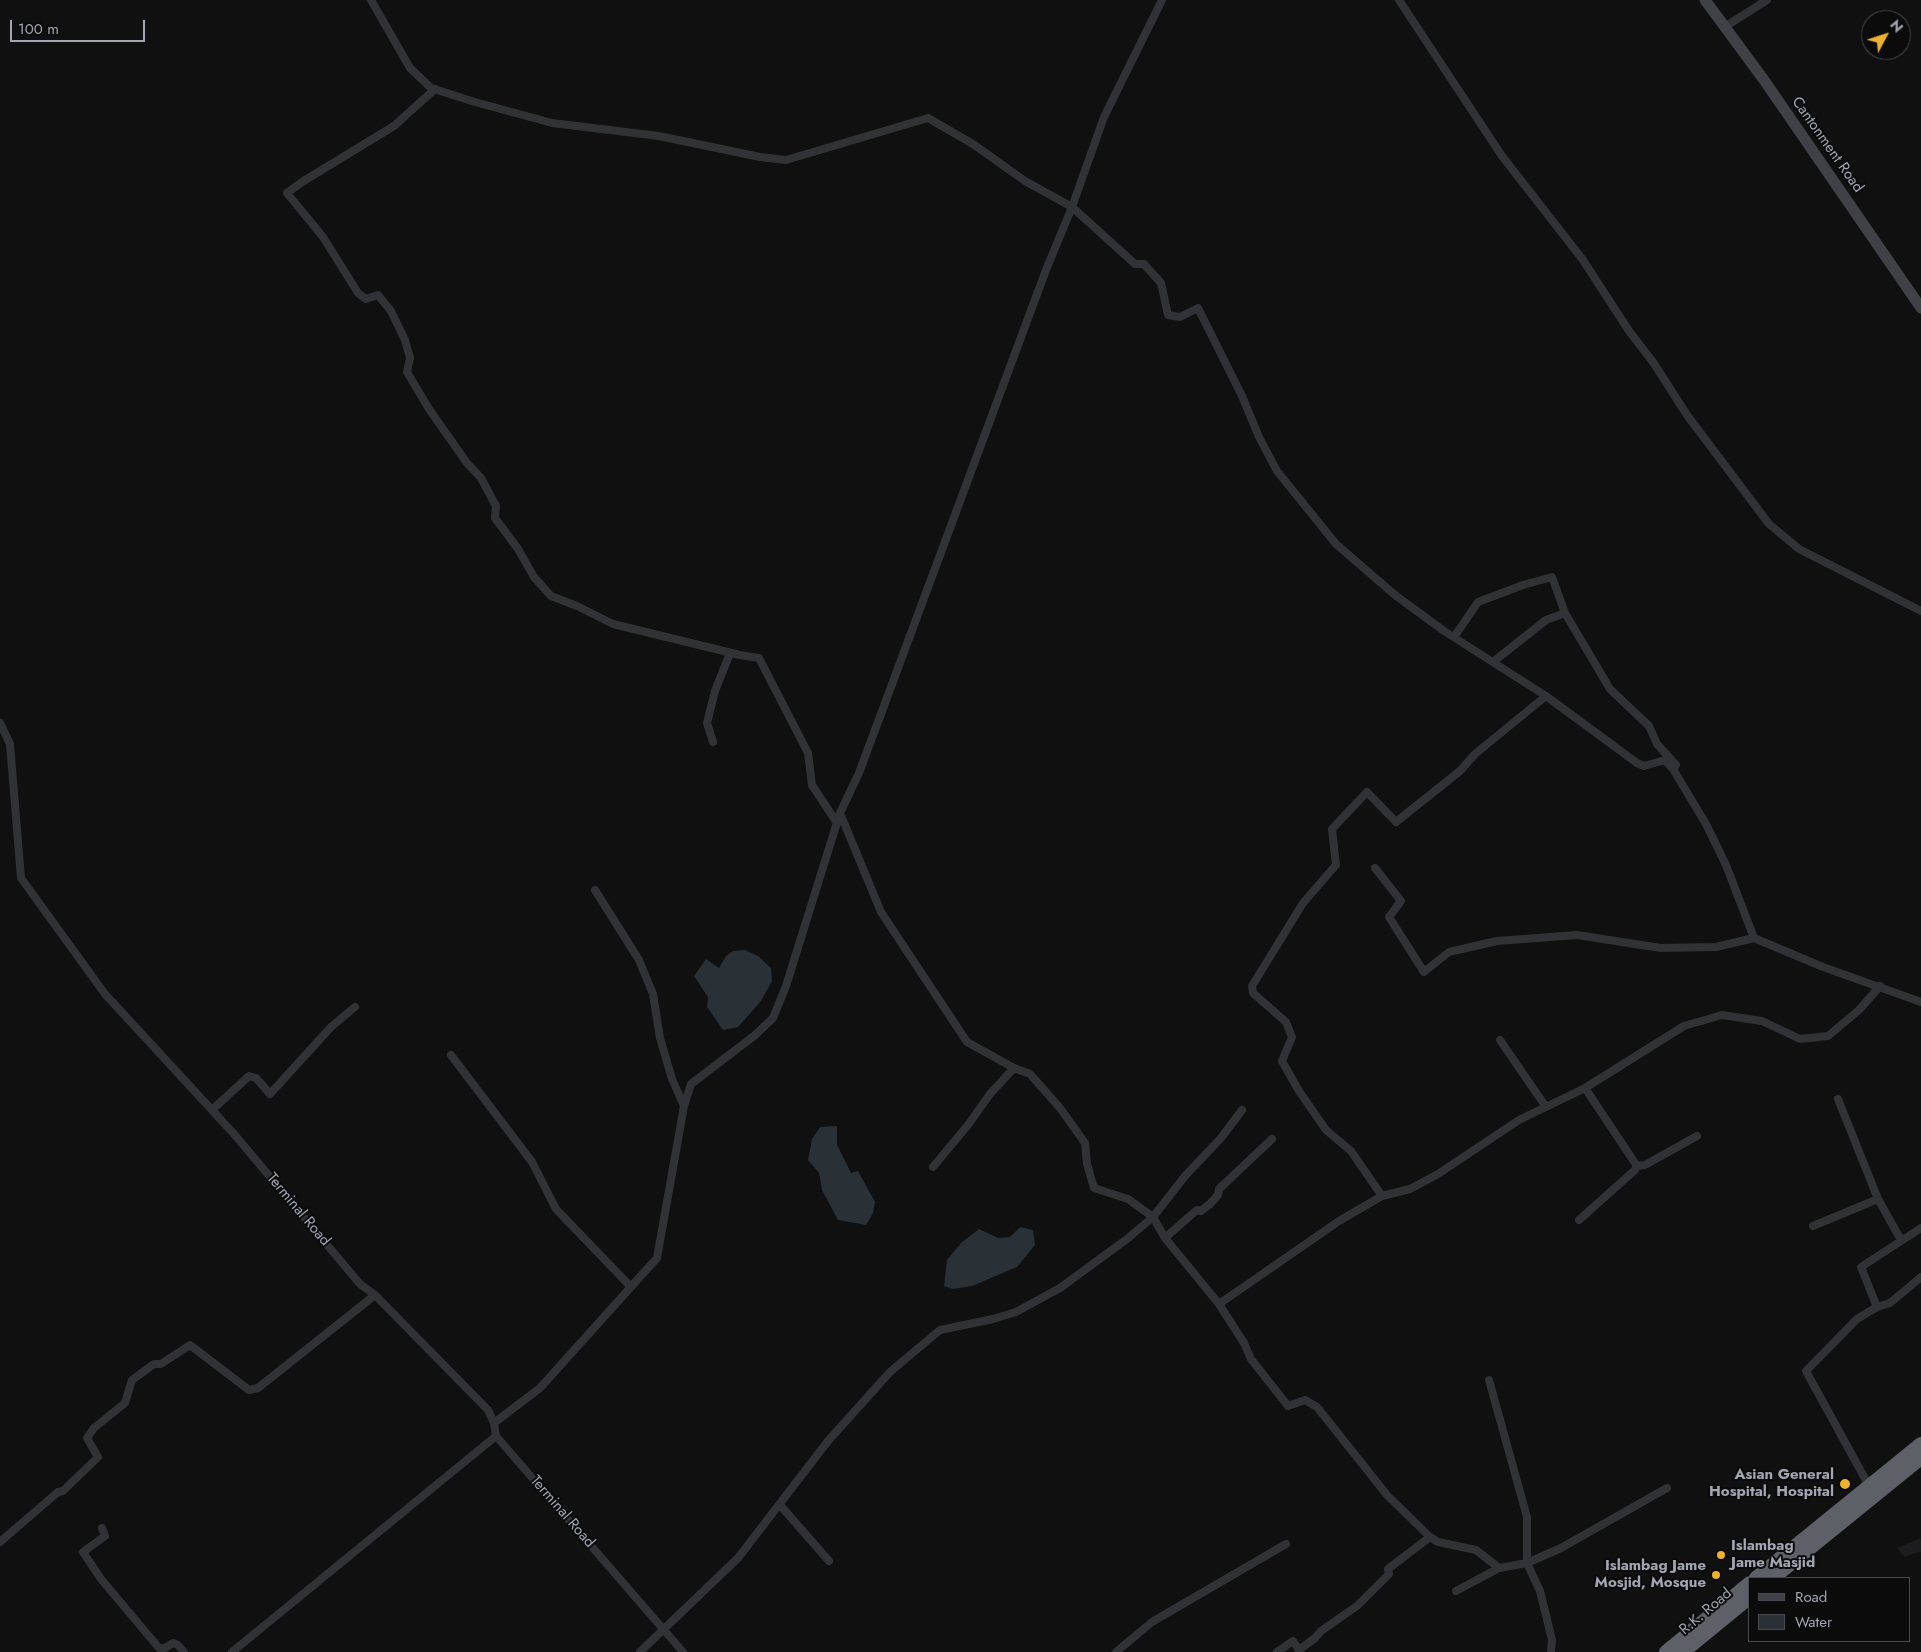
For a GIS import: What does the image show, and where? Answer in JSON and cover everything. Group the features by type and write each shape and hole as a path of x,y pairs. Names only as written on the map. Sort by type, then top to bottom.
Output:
{"highway":[{"path":"1757,1577 1921,1444"},
{"path":"1774,1577 1921,1458"},
{"name":"R.K. Road","path":"1666,1652 1748,1585"},
{"name":"R.K. Road","path":"1683,1652 1748,1599"}],"street":[{"path":"371,0 410,68 431,88 475,102 552,123 659,136 760,157 786,160 928,118 973,144 1025,181 1072,207 1135,264 1144,264 1161,283 1168,316 1180,317 1198,308 1242,396 1259,438 1278,471 1336,544 1395,595 1454,637 1546,696 1637,763 1644,766 1665,760 1673,769 1706,824 1726,865 1754,938"},
{"path":"494,1423 540,1388 657,1258 684,1106 691,1084 754,1036 773,1018 786,986 840,813 859,773 1042,280 1072,207 1104,118 1162,0"},
{"path":"1398,0 1502,156 1583,260 1687,415 1769,524 1799,549 1921,610"},
{"name":"Cantonment Road","path":"1705,0 1726,26 1921,308"},
{"path":"1726,26 1767,0"},
{"path":"435,89 394,126 287,193 323,238 358,293 366,299 378,295 391,311 405,340 410,358 407,372 429,409 467,463 481,478 496,506 495,518 518,549 534,577 551,596 577,606 613,624 730,653 759,658 808,753 812,785 837,822"},
{"path":"1454,637 1478,602 1552,576 1565,613 1610,689 1649,726 1657,744 1676,766 1673,769"},
{"path":"1493,662 1546,620 1565,613"},
{"path":"713,742 706,723 715,691 730,653"},
{"path":"1382,1196 1351,1151 1326,1130 1299,1091 1282,1061 1292,1037 1286,1022 1254,993 1252,986 1303,904 1336,865 1332,829 1367,792 1396,822 1460,772 1474,754 1546,696"},
{"name":"Terminal Road","path":"0,723 10,744 21,878 105,994 212,1110 360,1284 375,1295 488,1410 494,1423 496,1436 683,1652"},
{"path":"840,813 881,912 967,1042 1014,1068 1030,1074 1060,1108 1085,1144 1087,1164 1094,1188 1128,1199 1153,1217 1165,1238 1219,1304 1244,1343 1251,1359 1288,1406 1305,1400 1317,1407 1387,1494 1430,1537 1438,1542 1476,1550 1500,1568"},
{"path":"1375,868 1401,901 1389,917 1424,972 1449,952 1497,941 1577,935 1661,948 1697,948 1716,947 1754,938 1823,967 1921,1002"},
{"path":"595,890 639,960 653,994 660,1038 672,1079 684,1106"},
{"path":"1219,1304 1339,1221 1382,1196 1410,1190 1463,1159 1519,1120 1585,1088 1684,1026 1722,1015 1762,1021 1800,1039 1828,1036 1859,1010 1880,986"},
{"path":"212,1110 249,1076 256,1078 270,1094 331,1027 355,1006"},
{"path":"1500,1040 1546,1107"},
{"path":"451,1055 532,1162 556,1209 631,1286"},
{"path":"933,1167 968,1126 990,1094 1014,1068"},
{"path":"1585,1088 1637,1166"},
{"path":"1838,1100 1878,1199 1901,1240"},
{"path":"640,1652 738,1558 828,1441 890,1372 940,1330 993,1319 1016,1312 1060,1288 1083,1272 1153,1217 1185,1176 1221,1138 1242,1110"},
{"path":"1579,1220 1635,1170 1637,1166 1644,1165 1696,1136"},
{"path":"1165,1238 1191,1214 1197,1210 1201,1211 1210,1204 1218,1195 1219,1189 1272,1139"},
{"path":"1813,1226 1878,1199"},
{"path":"1877,1307 1860,1267 1921,1228"},
{"path":"1869,1486 1806,1371 1857,1320 1877,1307 1890,1303 1921,1277"},
{"path":"0,1542 58,1492 64,1491 98,1457 87,1438 94,1428 125,1403 132,1380 154,1364 161,1364 190,1345 249,1390 258,1388 375,1295"},
{"path":"1489,1380 1527,1517 1527,1563 1540,1591 1552,1640 1551,1652"},
{"path":"232,1652 496,1436"},
{"path":"1456,1591 1500,1568 1527,1563 1561,1548 1666,1488"},
{"path":"780,1505 829,1562"},
{"path":"102,1528 105,1536 83,1552 101,1579 159,1648 165,1648 172,1643 178,1645 184,1652"},
{"path":"1277,1652 1293,1641 1299,1650 1357,1606 1389,1574 1388,1569 1430,1537"},
{"path":"1116,1652 1152,1622 1286,1544"}],"shaded area":[{"path":"1921,1538 1921,1551 1905,1557 1897,1548"}],"water":[{"path":"745,950 758,956 771,968 772,981 761,1001 738,1027 723,1030 707,1007 708,997 694,976 706,959 719,968 726,956 733,951"},
{"path":"837,1126 837,1145 851,1173 858,1171 875,1202 873,1213 866,1225 838,1220 822,1190 819,1173 808,1160 812,1139 820,1127"},
{"path":"1020,1227 1033,1230 1035,1245 1017,1267 972,1286 953,1289 944,1286 947,1260 962,1242 979,1229 998,1238 1010,1237"}],"place":[{"name":"Asian General Hospital, Hospital","path":"1845,1484"},
{"name":"Islambag Jame Masjid","path":"1721,1555"},
{"name":"Islambag Jame Mosjid, Mosque","path":"1716,1575"}]}
